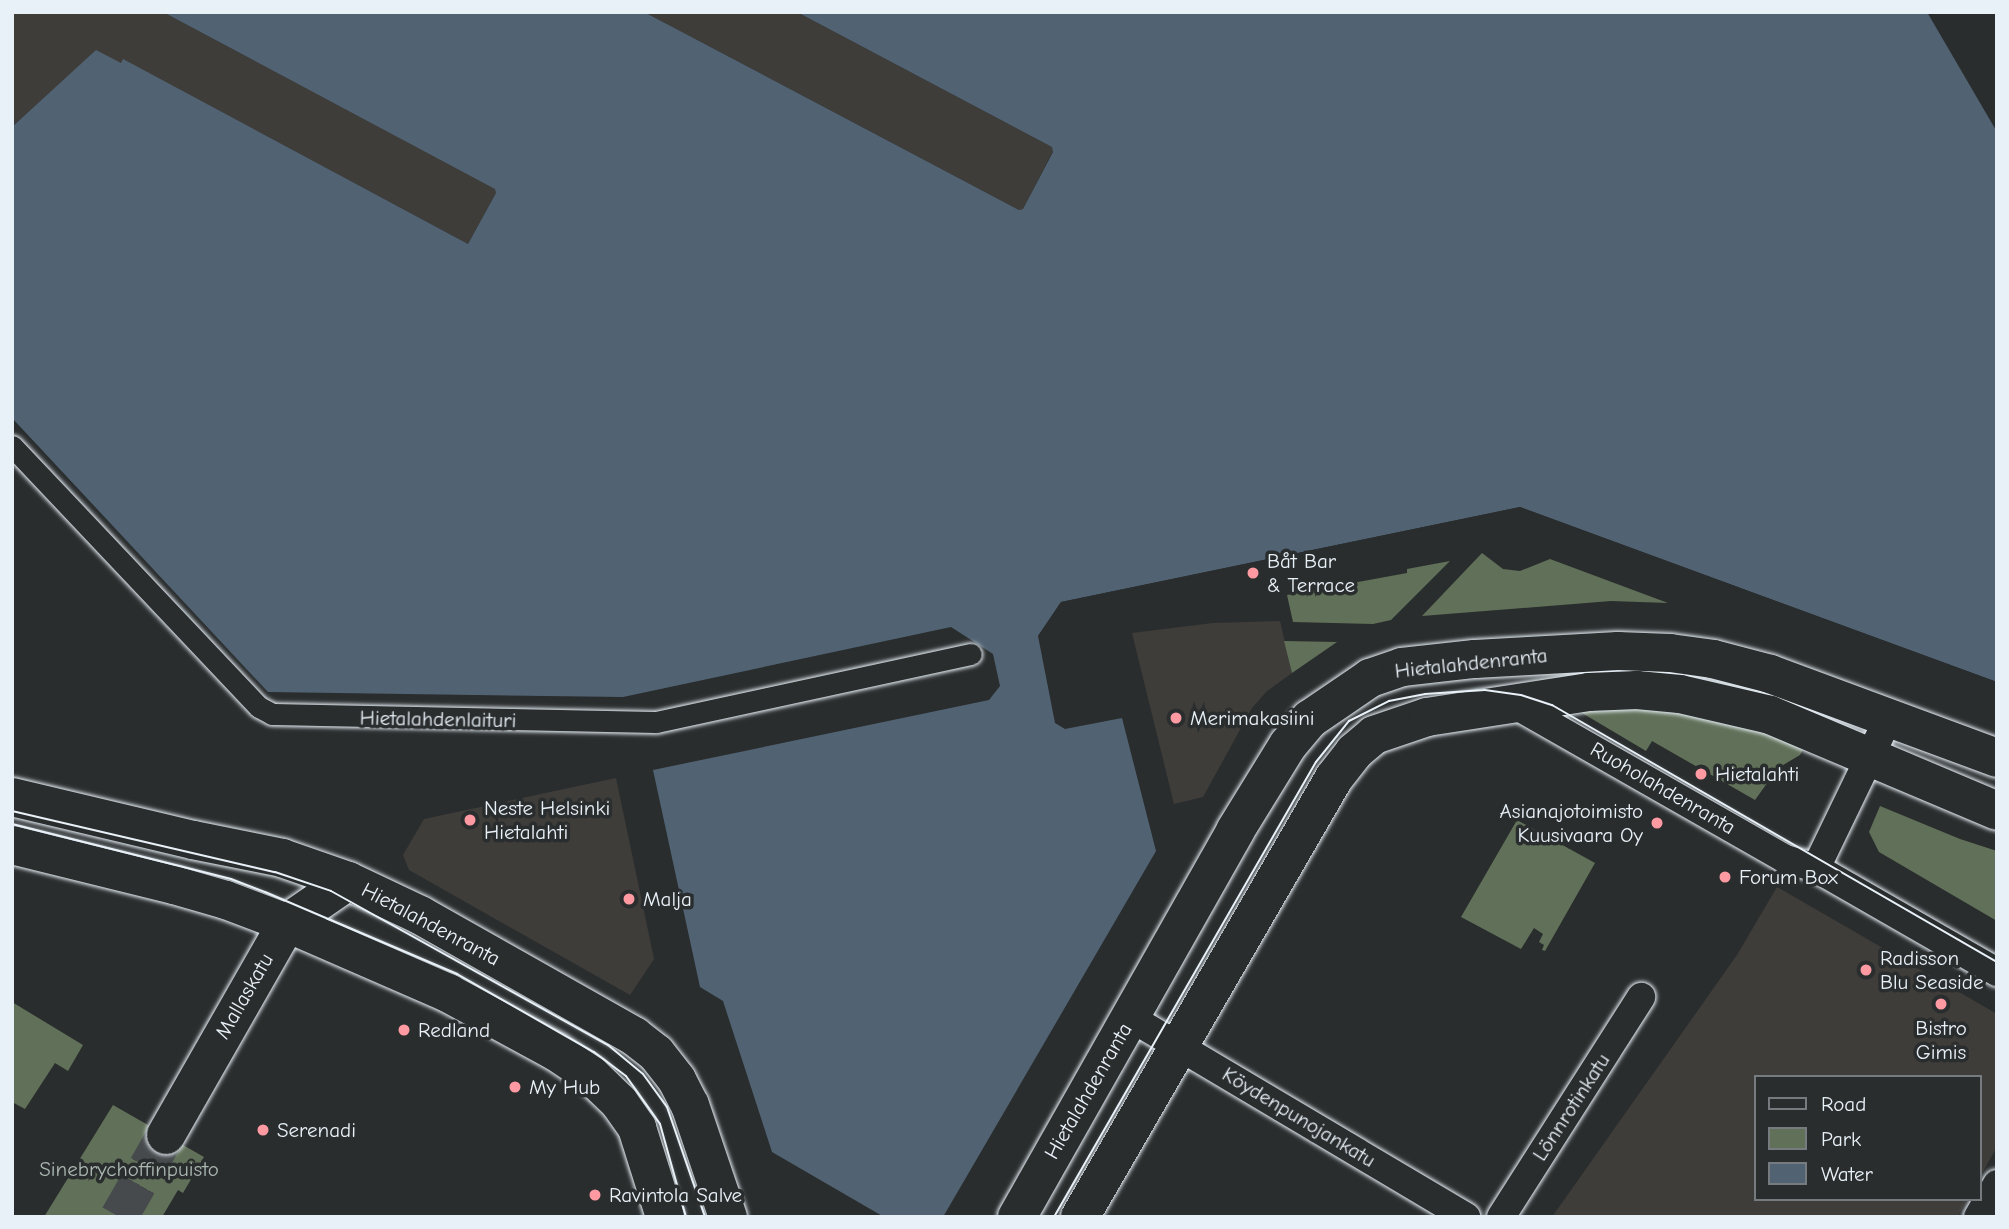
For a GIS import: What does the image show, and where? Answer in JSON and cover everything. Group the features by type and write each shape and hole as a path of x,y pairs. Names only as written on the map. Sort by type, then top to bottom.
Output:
{"main road":[{"name":"Hietalahdenranta","path":"1017,1217 1235,831 1288,745 1310,719 1338,698 1385,672 1422,664 1545,654 1671,653 1713,659 1770,674 1997,758"},
{"name":"Hietalahdenranta","path":"1080,1217 1334,778 1354,752 1374,735 1395,725 1589,692 1637,690 1680,694 1770,715 1997,811"},
{"name":"Hietalahdenranta","path":"12,797 193,841 282,858 348,881 419,915 634,1036 656,1053 677,1080 690,1105 728,1217"},
{"path":"12,845 187,888 287,923 448,993 555,1051 591,1075 619,1102 636,1128 665,1217"},
{"name":"Mallaskatu","path":"166,1135 287,923 348,881"}],"street":[{"name":"Hietalahdenlaituri","path":"12,446 258,707 272,714 656,722 971,654"},
{"name":"Ruoholahdenranta","path":"1512,704 1785,859 1816,868 1997,972"},
{"path":"1816,868 1889,717"},
{"name":"Lönnrotinkatu","path":"1501,1217 1641,997"},
{"name":"Köydenpunojankatu","path":"1131,1018 1466,1217"},
{"path":"1978,1217 1997,1184"}],"shaded area":[{"path":"12,12 163,12 496,189 496,193 468,244 124,60 121,63 96,51 12,127"},
{"path":"644,12 797,12 1052,147 1053,151 1023,209 1019,210"},
{"path":"1280,621 1292,673 1266,692 1252,708 1203,797 1174,804 1132,633 1213,623"},
{"path":"616,778 654,959 630,995 409,870 403,855 424,819"},
{"path":"1777,887 1997,1014 1997,1147 1981,1175 1981,1075 1754,1075 1754,1201 1966,1201 1957,1217 1552,1217 1737,955"}],"green space":[{"path":"1482,553 1503,569 1520,571 1550,559 1668,603 1611,601 1422,616"},
{"path":"1450,561 1391,620 1373,624 1293,622 1287,595 1407,573 1407,569"},
{"path":"1284,641 1337,642 1292,673"},
{"path":"1630,708 1712,717 1805,746 1800,755 1778,768 1755,800 1652,741 1646,751 1577,710"},
{"path":"1880,806 1997,851 1997,921 1879,852 1869,832"},
{"path":"1517,820 1595,863 1545,951 1542,950 1544,945 1539,942 1543,934 1534,928 1521,949 1461,917"},
{"path":"12,1002 83,1045 68,1071 55,1063 25,1109 12,1102"},
{"name":"Sinebrychoffinpuisto","path":"113,1105 204,1157 183,1193 178,1190 162,1217 44,1217"}],"water":[{"path":"163,12 644,12 1019,210 1023,209 1053,152 1052,147 797,12 1927,12 1997,132 1997,682 1520,507 1061,602 1038,636 1055,723 1065,729 1122,718 1156,851 943,1217 884,1217 772,1152 723,1001 700,987 653,770 989,700 1000,686 993,654 951,627 623,697 268,692 12,418 12,127 96,50 121,63 123,59 468,244 496,193 495,189"}],"pier":[{"path":"1520,507 1997,682 1997,685 1519,510 1063,605 1043,635 1038,636 1061,602"}],"tunnel":[{"path":"119,1217 166,1135"}],"tram line":[{"path":"1054,1217 1316,762 1349,721 1389,701 1425,694 1485,690 1521,695 1552,705 1997,962"},
{"path":"12,811 275,872 331,891 608,1045 643,1074 667,1107 705,1217"},
{"path":"12,824 231,879 265,892 457,974 594,1052 626,1076 660,1124 686,1217"}],"place":[{"name":"Båt Bar & Terrace","path":"1253,573"},
{"name":"Merimakasiini","path":"1176,718"},
{"name":"Hietalahti","path":"1701,774"},
{"name":"Neste Helsinki Hietalahti","path":"470,820"},
{"name":"Asianajotoimisto Kuusivaara Oy","path":"1657,823"},
{"name":"Forum Box","path":"1725,877"},
{"name":"Malja","path":"629,899"},
{"name":"Radisson Blu Seaside","path":"1866,970"},
{"name":"Bistro Gimis","path":"1941,1004"},
{"name":"Redland","path":"404,1030"},
{"name":"My Hub","path":"515,1087"},
{"name":"Serenadi","path":"263,1130"},
{"name":"Ravintola Salve","path":"595,1195"}]}
